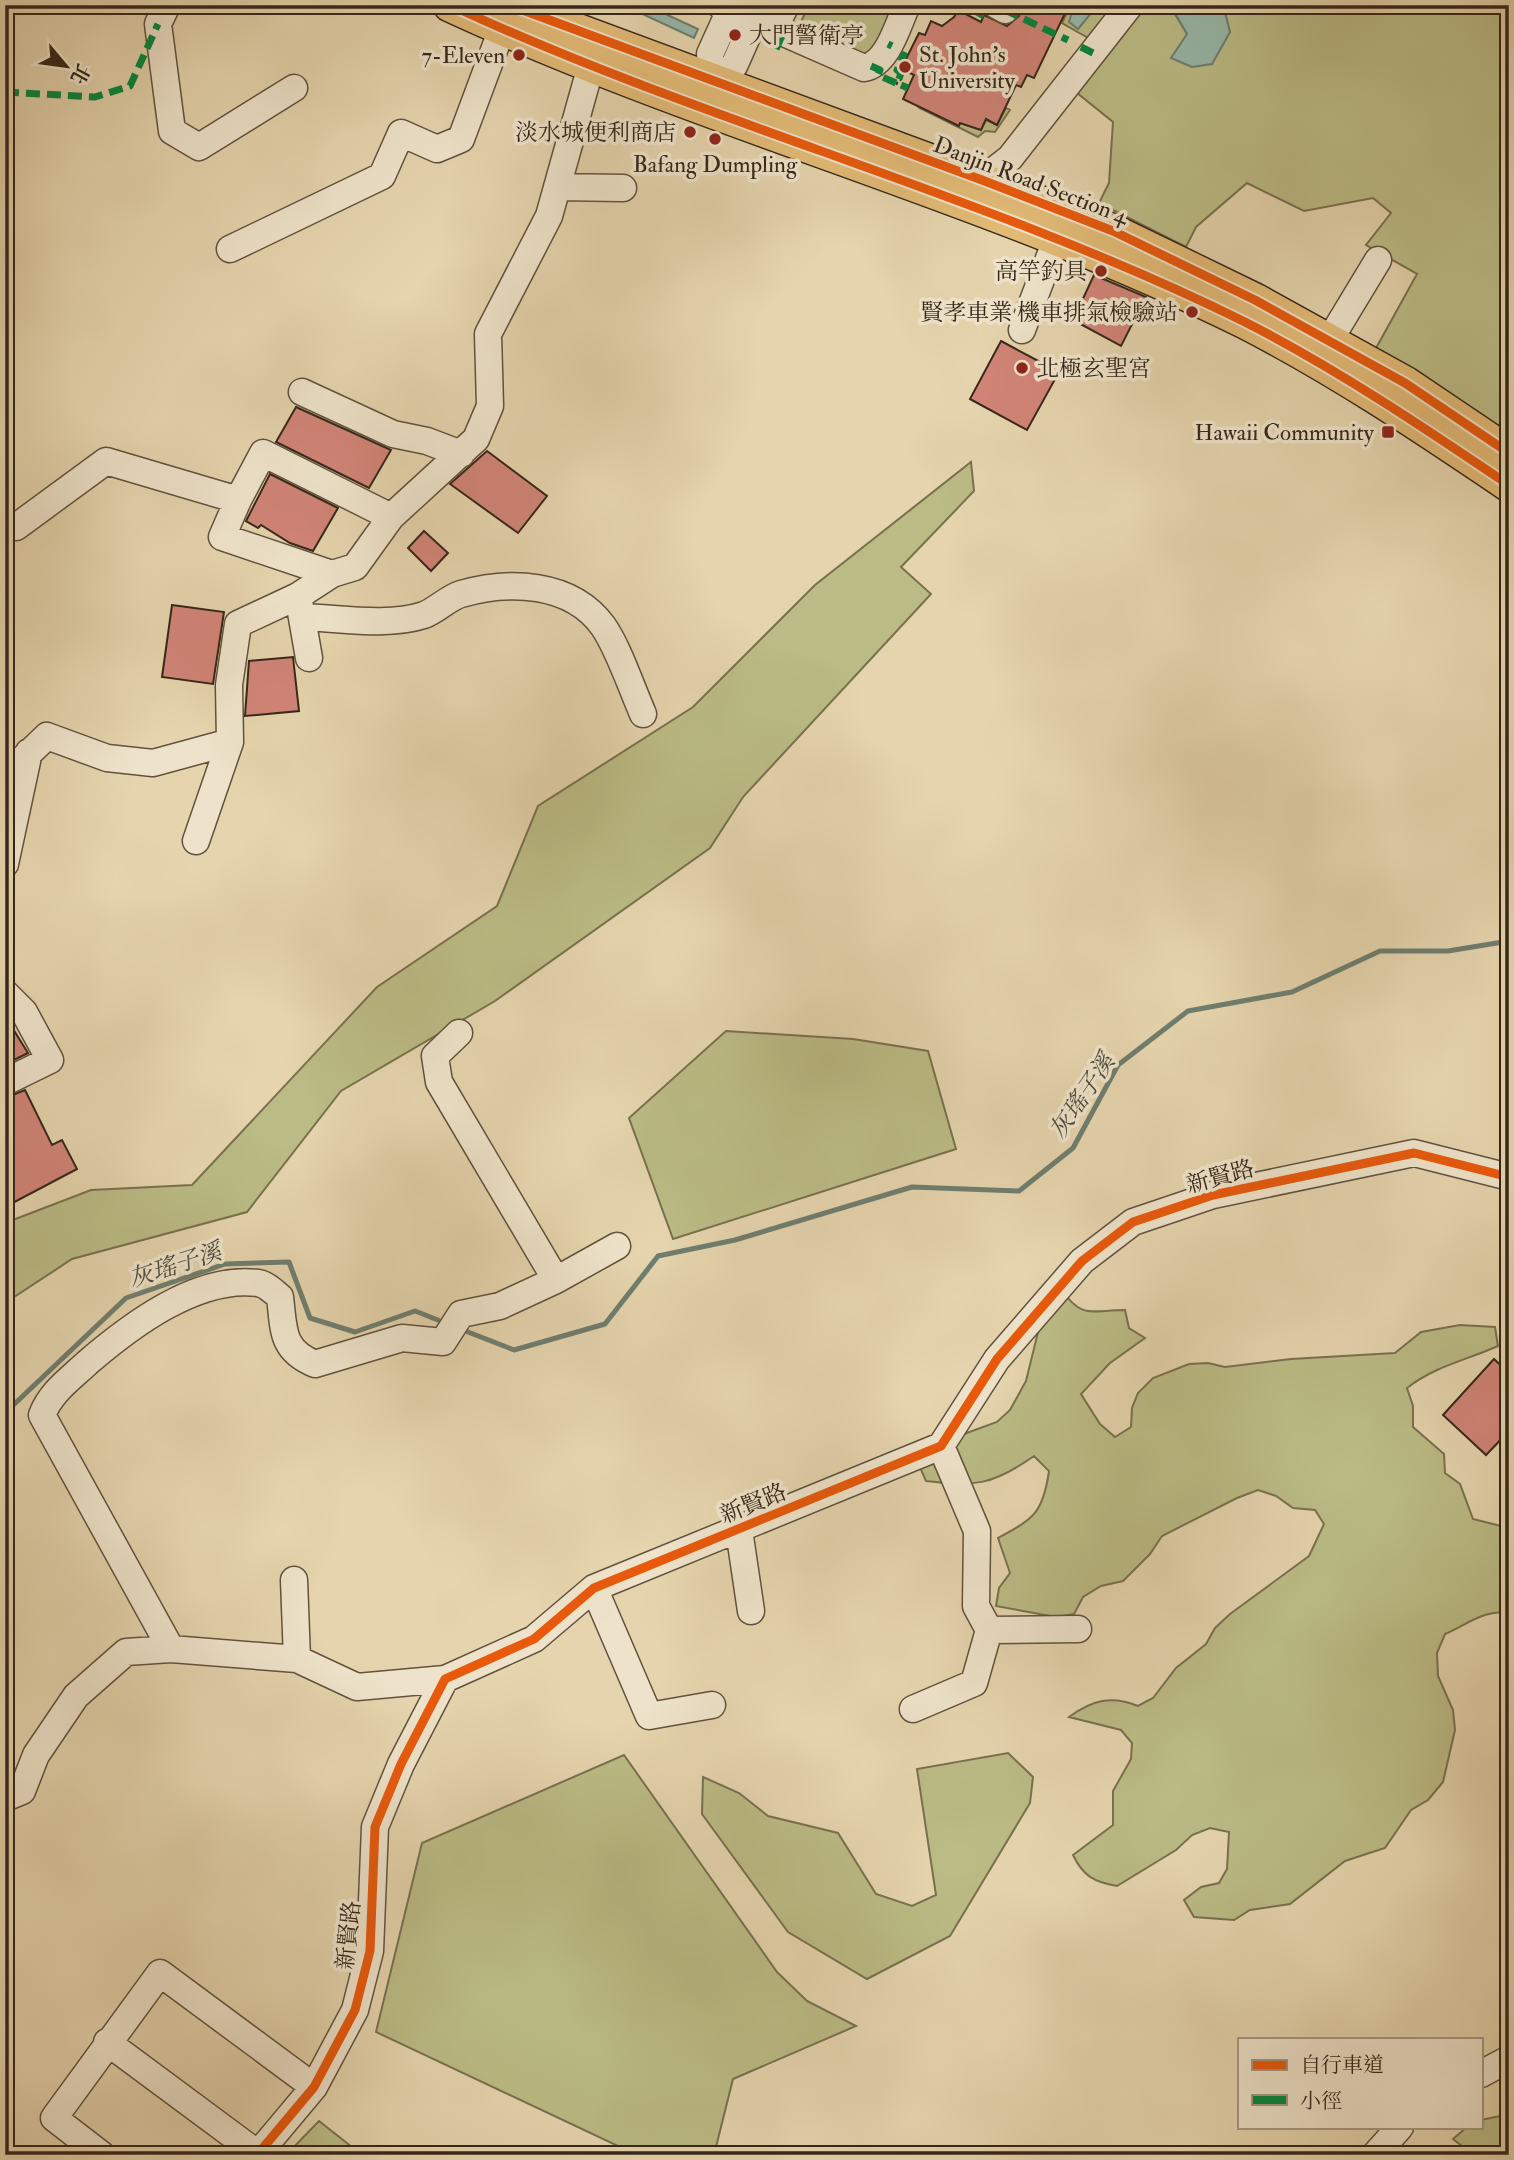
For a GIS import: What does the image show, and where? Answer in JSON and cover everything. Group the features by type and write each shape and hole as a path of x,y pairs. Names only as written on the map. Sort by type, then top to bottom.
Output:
{"main road":[{"name":"Danjin Road Section 4","path":"450,5 506,17 708,96 978,193 1114,231 1255,300 1405,383 1509,453"},
{"name":"Danjin Road Section 4","path":"978,193 1056,240 1244,322 1320,363 1508,485"}],"street":[{"path":"167,5 158,24 172,131 199,147 293,88"},
{"path":"708,96 734,66 760,24 781,15 786,5"},
{"path":"708,96 710,54 724,7 858,67 871,66 883,54 907,5"},
{"path":"996,5 1005,10 1007,5"},
{"path":"978,193 1010,159 1130,5"},
{"path":"230,249 382,176 401,133 437,149 461,139 506,17"},
{"path":"300,606 332,574 355,567 391,517 476,439 490,406 488,334 549,216 595,52"},
{"path":"557,187 623,188"},
{"path":"1022,330 1056,240"},
{"path":"1329,341 1378,260"},
{"path":"302,392 393,434 427,441 461,453"},
{"path":"332,574 222,537 263,453 391,517"},
{"path":"16,527 106,461 238,500"},
{"path":"196,841 230,742 229,685 239,624 300,606 390,620 424,614 460,595 513,585 545,589 575,601 603,626 643,714"},
{"path":"300,606 309,658"},
{"path":"5,776 47,736 107,758 153,763 230,742"},
{"path":"5,864 29,752"},
{"path":"5,993 24,1012 50,1060 5,1082"},
{"path":"459,1033 435,1056 439,1082 556,1280"},
{"name":"新賢路","path":"258,2155 314,2087 355,2010 370,1951 375,1827 401,1764 446,1679 534,1639 594,1588 941,1446 997,1359 1082,1261 1133,1222 1213,1195 1414,1153 1509,1177"},
{"path":"171,1649 41,1415 49,1397 121,1334 170,1303 228,1283 261,1283 280,1297 286,1342 300,1358 315,1364 402,1338 443,1342 461,1314 500,1306 556,1280 617,1246"},
{"path":"914,1709 974,1683 989,1630 976,1606 977,1531 941,1446"},
{"path":"739,1530 751,1611"},
{"path":"295,1580 297,1659"},
{"path":"594,1588 649,1717 712,1705"},
{"path":"989,1630 1078,1629"},
{"path":"5,1798 22,1791 36,1755 76,1696 126,1652 171,1649 297,1659 357,1687 446,1679"},
{"path":"102,2155 54,2118 160,1972 314,2087"},
{"path":"107,2042 258,2155"},
{"path":"1482,2073 1509,2059"},
{"path":"1375,2155 1399,2128"}],"green space":[{"path":"809,5 897,5 875,50 867,57 797,30"},
{"path":"1071,5 1114,5 1090,39 1062,23"},
{"path":"1129,5 1175,5 1172,9 1187,34 1230,32 1223,5 1509,5 1509,432 1375,350 1417,274 1366,245 1391,213 1373,198 1304,211 1247,183 1196,227 1186,247 1099,203 1109,183 1113,122 1066,84"},
{"path":"918,107 958,126 960,123 981,130 986,120 997,125 1006,108 1010,110 995,132 985,131 978,137"},
{"path":"971,462 974,491 901,567 931,594 743,797 710,848 495,1001 341,1091 247,1212 72,1259 5,1303 5,1223 91,1190 192,1185 377,987 497,906 538,806 693,707 815,585"},
{"path":"726,1031 853,1039 928,1051 956,1149 673,1239 629,1118"},
{"path":"1061,1289 1075,1305 1088,1311 1125,1310 1129,1328 1145,1338 1110,1363 1081,1394 1100,1424 1115,1437 1131,1427 1132,1408 1138,1393 1153,1378 1189,1364 1208,1363 1225,1367 1291,1359 1395,1353 1421,1332 1460,1325 1495,1327 1498,1346 1440,1369 1407,1388 1413,1406 1413,1427 1444,1454 1445,1473 1460,1484 1473,1519 1509,1528 1509,1618 1504,1612 1487,1614 1473,1620 1445,1634 1437,1653 1438,1676 1453,1710 1455,1730 1443,1782 1428,1800 1411,1810 1385,1848 1345,1861 1290,1904 1250,1910 1234,1920 1194,1917 1184,1900 1201,1887 1219,1883 1227,1869 1229,1832 1210,1828 1192,1835 1176,1850 1117,1886 1096,1880 1085,1873 1073,1855 1113,1825 1113,1791 1131,1759 1132,1743 1121,1730 1069,1717 1102,1701 1119,1701 1138,1706 1153,1698 1176,1668 1206,1644 1215,1628 1230,1614 1309,1556 1324,1524 1315,1510 1293,1508 1276,1496 1258,1490 1237,1498 1162,1536 1150,1554 1123,1581 1101,1586 1083,1597 1074,1614 1056,1617 996,1606 999,1588 1010,1573 998,1538 1020,1526 1034,1514 1043,1497 1049,1471 1034,1456 995,1478 958,1484 926,1481 918,1463 964,1434 997,1422 1010,1410 1026,1381 1041,1320"},
{"path":"1008,1753 1033,1777 1030,1803 950,1936 867,1979 788,1932 702,1814 703,1777 739,1793 768,1816 838,1833 876,1894 912,1906 936,1895 917,1769"},
{"path":"624,1755 777,1972 807,2001 856,2026 733,2079 714,2155 637,2155 376,2032 422,1843"},
{"path":"1509,2114 1509,2155 1473,2155 1453,2139 1466,2128 1482,2128 1482,2120"},
{"path":"319,2121 362,2155 286,2155"}],"shaded area":[{"path":"623,5 646,5 698,29 694,38"},
{"path":"1074,5 1097,6 1078,29 1069,22"},
{"path":"1175,5 1223,5 1230,32 1212,64 1192,67 1171,58 1187,34 1172,8"}],"building":[{"path":"1022,5 1069,5 1034,78 1027,75 1021,87 1016,85 997,125 986,119 981,130 960,123 959,126 903,99 914,75 901,69 919,33 925,35 931,21 942,26 954,17 958,10 981,22 984,15 1007,26 1019,16"},
{"path":"1094,275 1146,297 1121,346 1073,320"},
{"path":"1001,341 1059,372 1027,430 970,399"},
{"path":"296,407 391,450 369,488 276,442"},
{"path":"487,451 547,496 518,533 450,484"},
{"path":"270,474 338,508 313,551 290,543 261,525 258,528 246,521"},
{"path":"424,531 448,553 431,571 408,548"},
{"path":"172,605 224,612 213,684 162,677"},
{"path":"293,657 299,711 245,716 249,661"},
{"path":"5,1016 28,1053 12,1061 5,1049"},
{"path":"25,1090 52,1145 62,1140 77,1169 5,1207 5,1098"},
{"path":"1494,1359 1509,1373 1509,1431 1486,1455 1443,1415"}],"waterway":[{"name":"灰瑤子溪","path":"468,1332 514,1350 605,1324 658,1256 735,1240 912,1187 1019,1191 1073,1148 1118,1065 1188,1011 1292,992 1380,951 1448,951 1509,941"},
{"name":"灰瑤子溪","path":"5,1413 126,1298 225,1264 289,1262 310,1318 355,1332 415,1311 438,1320"}],"marked path":[{"path":"1005,10 1068,40"},
{"path":"975,11 984,16"},
{"path":"5,92 95,97 130,86 158,24"},
{"path":"776,49 783,34"},
{"path":"888,44 892,46"},
{"path":"1081,47 1093,53"},
{"path":"899,79 901,73 897,70 905,52"},
{"path":"871,66 880,70 878,75 896,83"},
{"path":"901,85 908,88"}],"cycle path":[{"path":"450,5 647,87 949,198 1148,277 1245,322 1313,359 1412,420 1509,485"},
{"path":"509,5 1113,231 1255,300 1405,383 1509,453"},
{"path":"257,2155 314,2087 355,2010 370,1951 375,1827 401,1764 445,1679 534,1639 594,1588 941,1446 997,1359 1082,1261 1133,1222 1213,1195 1414,1153 1509,1177"}],"place":[{"name":"大門警衛亭","path":"735,35"},
{"name":"7-Eleven","path":"519,55"},
{"name":"St. John's University","path":"905,67"},
{"name":"淡水城便利商店","path":"690,132"},
{"name":"Bafang Dumpling","path":"715,139"},
{"name":"高竿釣具","path":"1101,271"},
{"name":"賢孝車業 機車排氣檢驗站","path":"1192,312"},
{"name":"北極玄聖宮","path":"1022,368"},
{"name":"Hawaii Community","path":"1388,432"}]}
